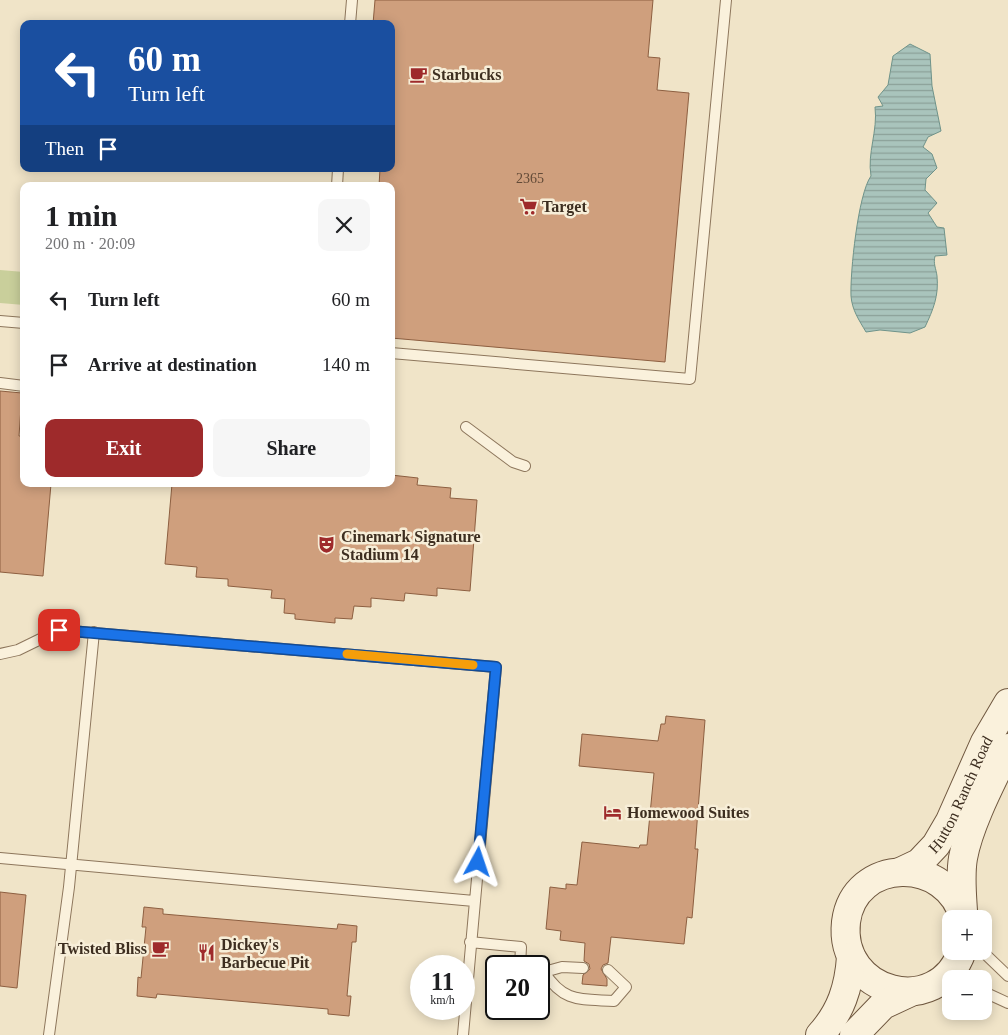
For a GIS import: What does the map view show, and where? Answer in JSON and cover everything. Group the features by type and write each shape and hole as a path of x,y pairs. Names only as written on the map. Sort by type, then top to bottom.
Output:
{"main road":[{"name":"Hutton Ranch Road","path":"900,872 920,863 936,845 950,821 985,742 1008,703"},
{"name":"Hutton Ranch Road","path":"963,910 961,884 963,858 969,837 1008,748"},
{"path":"933,987 892,990 875,984 861,972 850,957 845,939 846,920 852,902 864,888 879,877 900,872 917,872 936,879 951,891 962,910"},
{"path":"820,1035 838,1012 846,994 850,957"},
{"path":"854,1035 883,1006 933,987 949,974 957,960"}],"lane":[{"path":"350,20 352,0"},
{"path":"395,353 690,379 726,0"},
{"path":"0,321 20,323"},
{"path":"0,383 20,386"},
{"path":"466,427 513,462 525,466"},
{"path":"0,654 18,650 59,630 496,667 463,1035"},
{"path":"49,1035 72,864 94,632"},
{"path":"0,858 474,900"},
{"path":"470,942 521,947 521,955"},
{"path":"991,960 1008,976"},
{"path":"550,970 562,967 583,968"},
{"path":"550,982 564,996 614,1000 626,987 608,970"},
{"path":"992,996 1008,1003"}],"green space":[{"path":"0,270 20,272 20,305 0,303"}],"water":[{"path":"910,44 930,54 932,86 941,131 928,137 923,147 932,154 937,168 926,179 925,190 937,203 928,213 937,227 944,228 947,255 935,256 936,296 933,309 925,327 910,333 880,330 866,332 853,306 851,285 853,253 862,199 871,176 870,159 876,116 875,107 883,106 878,97 888,85 893,56"}],"building":[{"path":"375,0 653,0 648,57 660,58 657,90 689,93 665,362 395,338 395,182 379,182 380,172 395,172 395,20 373,20"},
{"path":"0,391 20,393 20,487 51,487 43,576 0,572"},
{"path":"395,475 418,478 417,485 451,488 450,498 477,500 470,591 437,588 437,596 405,593 404,601 371,598 371,607 354,606 352,619 335,618 335,623 295,619 295,614 284,613 285,599 271,598 272,590 228,586 228,579 196,577 197,567 165,564 172,487 395,487"},
{"path":"666,716 705,720 695,849 698,849 692,918 687,917 684,944 611,937 608,963 603,965 601,969 607,979 607,986 582,984 583,975 590,969 589,964 584,961 585,943 560,940 561,931 546,929 550,887 566,889 566,884 577,885 582,842 639,848 640,845 647,845 654,773 579,766 582,734 658,741 661,724 665,724"},
{"path":"0,892 26,895 17,988 0,986"},
{"path":"144,907 163,909 163,914 337,929 338,924 357,926 356,942 352,942 347,996 351,996 349,1016 328,1014 328,1009 157,994 156,998 137,996 138,977 141,978 146,927 142,927"}],"slow traffic":[{"path":"347,654 473,665"}],"place":[{"name":"Starbucks","path":"418,74"},
{"name":"Target","path":"528,206"},
{"name":"Cinemark Signature Stadium 14","path":"327,545"},
{"name":"Homewood Suites","path":"613,812"},
{"name":"Twisted Bliss","path":"161,948"},
{"name":"Dickey's Barbecue Pit","path":"207,953"}],"route":[{"path":"59,630 496,667 478,862"}]}
